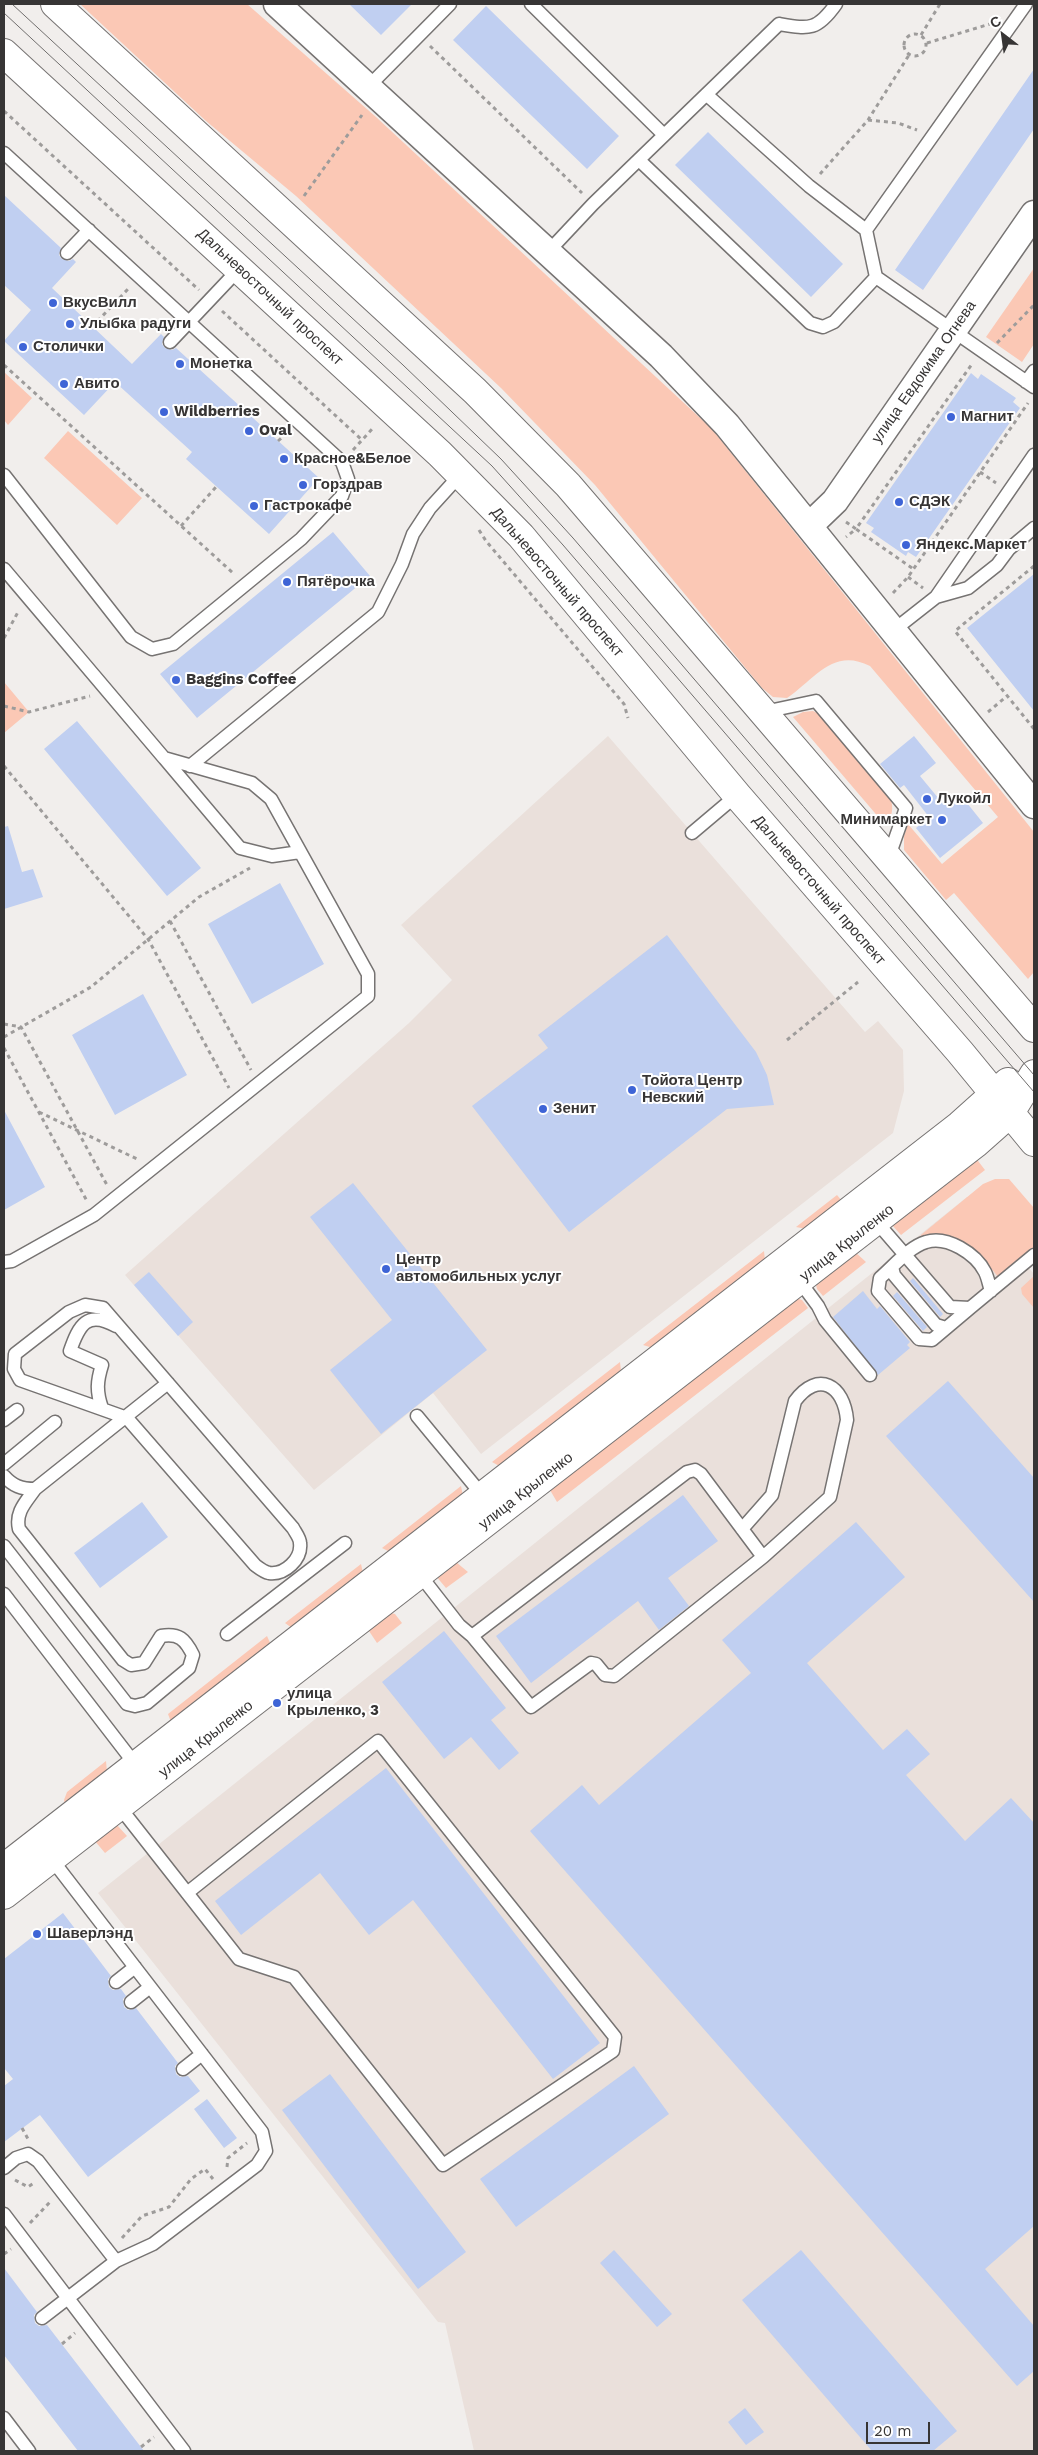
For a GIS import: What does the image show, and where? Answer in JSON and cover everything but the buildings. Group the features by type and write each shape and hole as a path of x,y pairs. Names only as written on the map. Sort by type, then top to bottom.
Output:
{"main road":[{"path":"55,4 481,398 568,485 1034,1028"},
{"name":"Дальневосточный проспект","path":"4,53 460,475 521,536 737,795 1034,1142"},
{"name":"улица Крыленко","path":"4,1895 44,1850 791,1271 868,1212 975,1144 1034,1060"},
{"name":"улица Крыленко","path":"1002,1103 1034,1074"},
{"name":"улица Крыленко","path":"412,1565 483,1496 791,1271"},
{"name":"улица Крыленко","path":"4,1868 44,1850"}],"street":[{"path":"277,4 661,356 727,425 1034,804"},
{"name":"улица Евдокима Огнева","path":"808,526 835,501 1034,214"}],"lane":[{"path":"368,88 449,4"},
{"path":"531,4 664,136"},
{"path":"547,253 593,204 779,24 805,28 816,26 826,18 836,4"},
{"path":"866,230 1026,4"},
{"path":"706,95 809,186 866,230 876,277 1030,385 1034,371"},
{"path":"4,152 342,462 348,479 342,496 301,539 173,644 152,649 131,637 4,474"},
{"path":"639,160 810,323 823,327 834,322 876,277"},
{"path":"67,253 89,230"},
{"path":"170,342 239,269"},
{"path":"894,630 936,597 1034,455"},
{"path":"190,766 378,612 402,564 412,534 430,508 460,475"},
{"path":"936,597 968,588 997,565 1009,549 1034,528"},
{"path":"4,569 240,848 272,856 300,852"},
{"path":"764,712 816,701 823,708 906,808 888,859"},
{"path":"4,1262 12,1261 94,1215 368,996 368,974 271,799 252,783 164,758"},
{"path":"692,833 737,795"},
{"path":"868,1212 950,1307 970,1308"},
{"path":"991,1291 985,1271 973,1257 941,1241 927,1241 905,1256 880,1278 878,1291 919,1339 932,1340 946,1328 991,1291 1034,1255"},
{"path":"892,1268 894,1275 936,1325 946,1328"},
{"path":"791,1271 818,1306 824,1320 870,1375"},
{"path":"85,1306 103,1308 168,1383 293,1528 300,1542 298,1554 291,1565 280,1572 268,1573 255,1565 127,1418 20,1380 14,1369 15,1354 69,1312 85,1306"},
{"path":"102,1408 97,1394 97,1381 102,1365 70,1351 77,1330 87,1320 102,1318 124,1330"},
{"path":"4,1546 127,1704 136,1706 147,1703 189,1668 193,1655 179,1636 172,1634 161,1636 144,1663 132,1665 123,1660 19,1529 17,1520 20,1510 35,1489 127,1418 168,1383"},
{"path":"412,1565 459,1624 472,1636 531,1707 590,1663 596,1664 605,1675 614,1676 763,1557 830,1497 847,1420 842,1399 836,1391 826,1385 815,1383 803,1390 795,1401 772,1495 742,1529"},
{"path":"4,1420 17,1410"},
{"path":"417,1416 483,1496"},
{"path":"4,1464 55,1422"},
{"path":"472,1636 687,1472 695,1470 701,1474 763,1557"},
{"path":"4,1476 11,1484 23,1489 35,1489"},
{"path":"226,1634 345,1543"},
{"path":"4,1594 143,1774"},
{"path":"112,1797 187,1893 239,1959 294,1977 444,2165 613,2051 615,2036 378,1741 187,1893"},
{"path":"42,2318 67,2299 113,2257 153,2244 257,2166 266,2151 262,2132 44,1850"},
{"path":"116,1982 135,1967"},
{"path":"131,2002 150,1987"},
{"path":"183,2069 202,2054"},
{"path":"4,2168 16,2158 28,2154 38,2161 113,2257"},
{"path":"4,2214 184,2451"},
{"path":"4,2418 29,2451"}],"path":[{"path":"921,35 940,4"},
{"path":"927,44 921,35 916,33 905,39 905,51 909,55 916,57 922,55 927,44 1017,16"},
{"path":"419,35 593,204"},
{"path":"809,186 868,120 909,55"},
{"path":"4,111 362,440"},
{"path":"304,196 361,114 369,119"},
{"path":"868,120 898,122 916,129 930,138"},
{"path":"92,326 139,276"},
{"path":"844,539 856,529 984,352 1034,305"},
{"path":"4,365 246,585"},
{"path":"891,596 908,577 912,568 1029,401"},
{"path":"342,462 374,428"},
{"path":"181,526 216,487"},
{"path":"844,520 912,568"},
{"path":"474,522 486,542 624,704 628,718"},
{"path":"1034,566 954,631 1034,730"},
{"path":"4,638 27,596"},
{"path":"4,706 29,712 107,691"},
{"path":"988,712 1007,696"},
{"path":"4,766 148,939 236,1102"},
{"path":"4,1037 91,988 199,897 272,856"},
{"path":"170,921 258,1084"},
{"path":"787,1040 858,982"},
{"path":"4,1024 21,1027"},
{"path":"21,1027 114,1199"},
{"path":"4,1048 94,1215"},
{"path":"38,1112 154,1167"},
{"path":"228,2170 228,2158 262,2132"},
{"path":"113,2257 142,2216 169,2207 191,2179 205,2169 222,2192"},
{"path":"12,2178 28,2187 47,2172"},
{"path":"19,2234 62,2191"}],"shaded area":[{"path":"80,4 247,4 376,117 712,429 1034,832 1034,972 1028,979 954,893 946,900 904,850 904,836 908,824 942,864 998,817 870,666 857,661 845,660 835,663 825,668 787,698 773,697 762,688 595,485 501,388 296,196 206,121"},
{"path":"1034,268 1034,344 1022,362 986,337"},
{"path":"4,372 32,398 8,425 4,420"},
{"path":"68,431 142,498 117,525 44,458"},
{"path":"4,682 29,712 4,733"},
{"path":"813,711 823,716 888,792 892,809 891,817 886,826 793,717 803,712"},
{"path":"608,736 865,1032 878,1021 903,1050 904,1091 893,1133 481,1454 433,1393 314,1490 125,1275 409,1023 452,980 401,925"},
{"path":"975,1157 985,1170 901,1235 892,1225 893,1220"},
{"path":"995,1179 1009,1179 1034,1208 1034,1249 999,1278 983,1259 966,1244 945,1236 934,1235 921,1238 921,1235 983,1184"},
{"path":"837,1195 842,1201 806,1229 796,1227"},
{"path":"967,1197 1034,1274 1034,2451 474,2451 445,2323 438,2322 98,1893"},
{"path":"764,1251 765,1261 653,1348 643,1345"},
{"path":"854,1251 866,1262 823,1296 817,1289 815,1280"},
{"path":"1034,1276 1034,1308 1022,1294 1021,1288"},
{"path":"793,1297 802,1300 808,1308 557,1502 550,1490"},
{"path":"620,1362 621,1371 501,1467 492,1462"},
{"path":"461,1486 463,1496 390,1552 382,1548"},
{"path":"456,1562 468,1572 446,1588 435,1575"},
{"path":"361,1564 363,1573 292,1628 285,1623"},
{"path":"391,1613 395,1614 402,1623 377,1643 369,1631 369,1626"},
{"path":"267,1636 271,1645 171,1722 168,1714"},
{"path":"106,1761 107,1772 65,1805 64,1800 67,1792"},
{"path":"117,1825 127,1836 105,1853 94,1840 110,1827"}],"tram line":[{"path":"12,4 403,365 501,459 573,538 1034,1075"},
{"path":"4,13 492,466 563,545 1034,1092"}],"place":[{"name":"ВкусВилл","path":"53,303"},
{"name":"Улыбка радуги","path":"70,324"},
{"name":"Столички","path":"23,347"},
{"name":"Монетка","path":"180,364"},
{"name":"Авито","path":"64,384"},
{"name":"Wildberries","path":"164,412"},
{"name":"Магнит","path":"951,417"},
{"name":"Oval","path":"249,431"},
{"name":"Красное&Белое","path":"284,459"},
{"name":"Горздрав","path":"303,485"},
{"name":"СДЭК","path":"899,502"},
{"name":"Гастрокафе","path":"254,506"},
{"name":"Яндекс.Маркет","path":"906,545"},
{"name":"Пятёрочка","path":"287,582"},
{"name":"Baggins Coffee","path":"176,680"},
{"name":"Лукойл","path":"927,799"},
{"name":"Минимаркет","path":"942,820"},
{"name":"Тойота Центр Невский","path":"632,1090"},
{"name":"Зенит","path":"543,1109"},
{"name":"Центр автомобильных услуг","path":"386,1269"},
{"name":"улица Крыленко, 3","path":"277,1703"},
{"name":"Шаверлэнд","path":"37,1934"}]}
